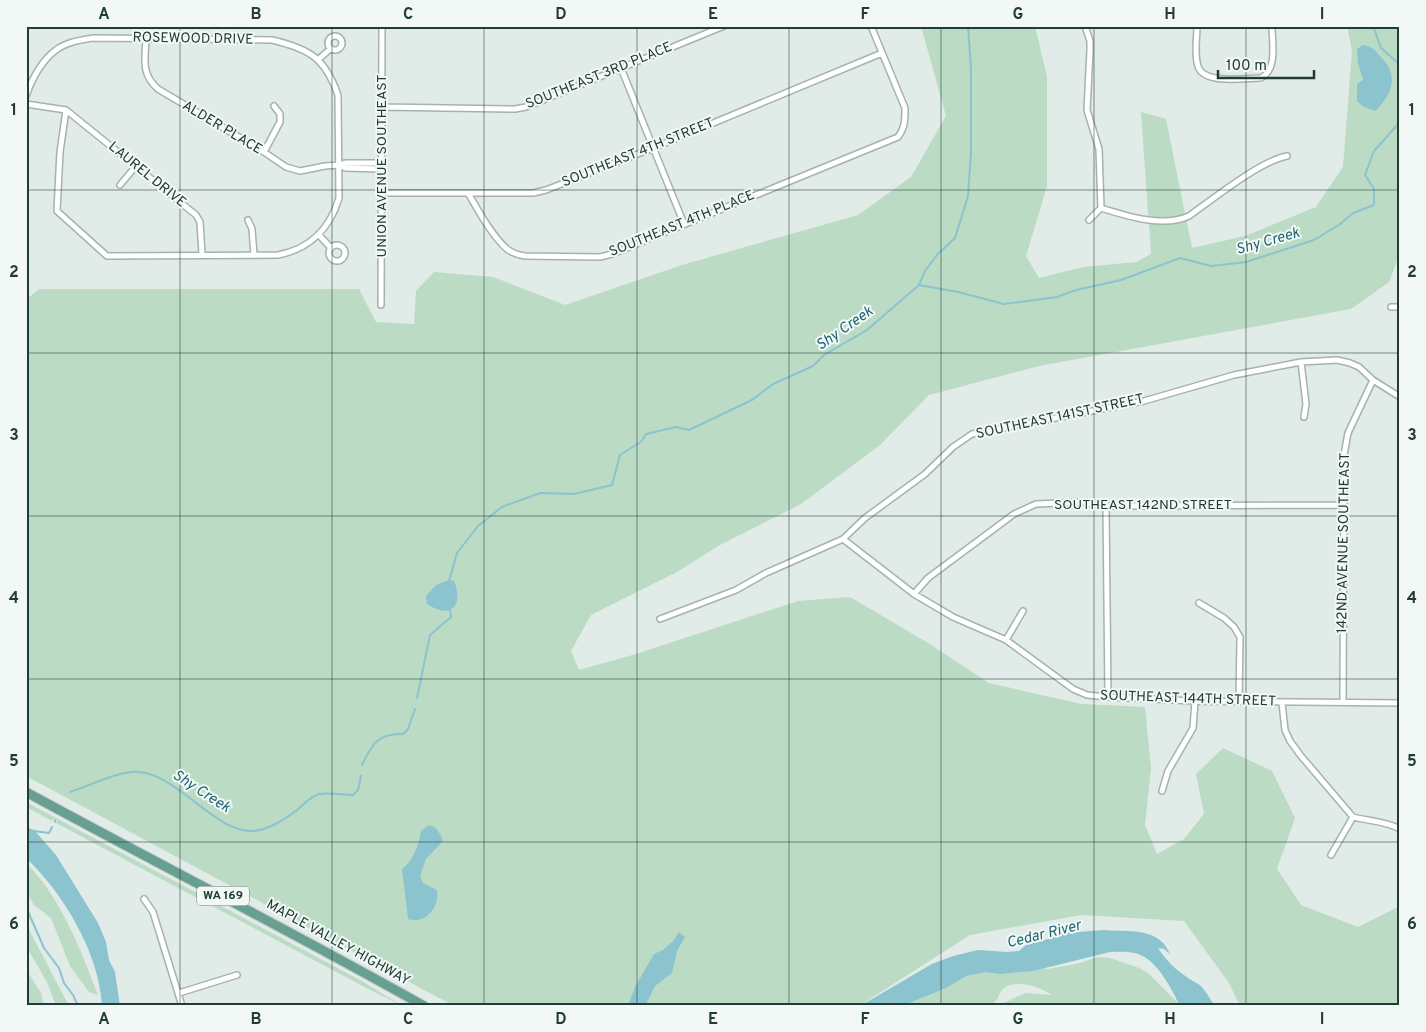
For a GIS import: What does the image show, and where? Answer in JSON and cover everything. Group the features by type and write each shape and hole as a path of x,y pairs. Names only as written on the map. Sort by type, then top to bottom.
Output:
{"main road":[{"name":"MAPLE VALLEY HIGHWAY","path":"26,792 134,851 354,966 424,1006"}],"street":[{"name":"UNION AVENUE SOUTHEAST","path":"381,305 382,26"},
{"name":"SOUTHEAST 3RD PLACE","path":"382,107 515,109 724,26"},
{"path":"871,26 882,53"},
{"path":"1085,26 1090,41 1087,110 1099,149 1101,208 1089,220"},
{"path":"1197,26 1197,66 1200,72 1212,78 1261,78 1267,74 1272,66 1272,26"},
{"name":"ROSEWOOD DRIVE","path":"26,96 31,82 56,49 72,42 94,38 272,40 290,44 318,58"},
{"name":"ALDER PLACE","path":"146,39 146,75 150,83 286,166 300,171 340,165 344,162 382,166"},
{"path":"26,104 66,110 60,152 57,211 107,256 278,255 302,246 319,235 328,224 339,198 338,95 334,82 318,58 330,49"},
{"name":"SOUTHEAST 4TH PLACE","path":"468,193 485,221 507,249 525,256 600,257 612,254 898,137 906,121 905,108 882,53"},
{"name":"SOUTHEAST 4TH STREET","path":"382,193 533,193 546,190 653,148 882,53"},
{"path":"621,68 684,224"},
{"path":"264,152 280,122 280,114 274,106"},
{"name":"LAUREL DRIVE","path":"66,110 196,215 200,222 202,254"},
{"path":"1101,208 1148,219 1173,222 1189,216 1269,163 1287,156"},
{"path":"120,185 136,166"},
{"path":"248,220 252,229 254,255"},
{"path":"319,235 331,248"},
{"path":"1391,307 1400,307"},
{"name":"SOUTHEAST 141ST STREET","path":"660,619 736,590 766,573 842,539 865,518 925,474 953,447 972,434 1144,400 1234,375 1301,362 1338,360 1350,363 1373,380"},
{"path":"1301,362 1306,404 1304,417"},
{"path":"1373,380 1400,397"},
{"name":"142ND AVENUE SOUTHEAST","path":"1343,701 1344,455 1348,433 1373,380"},
{"name":"SOUTHEAST 142ND STREET","path":"914,594 928,578 1014,514 1036,504 1085,502 1106,506 1343,505"},
{"path":"1106,506 1108,697"},
{"name":"SOUTHEAST 144TH STREET","path":"842,539 914,594 953,617 1006,640 1073,689 1087,694 1108,697 1195,701 1400,703"},
{"path":"1198,603 1224,618 1234,627 1240,637 1240,701"},
{"path":"1006,640 1023,611"},
{"path":"1162,791 1168,772 1192,728 1195,701"},
{"path":"1282,703 1285,730 1290,741 1353,817 1398,828 1400,819"},
{"path":"1331,856 1353,817"},
{"path":"144,899 152,912 182,1006"},
{"path":"179,993 237,975"}],"green space":[{"path":"921,26 1035,26 1047,77 1047,186 1026,256 1039,278 1083,267 1136,262 1151,254 1141,112 1166,119 1192,248 1245,236 1316,207 1343,167 1352,51 1347,26 1400,26 1400,253 1389,282 1351,309 1039,366 929,395 880,445 801,504 720,545 677,572 591,615 571,651 579,670 636,654 798,601 850,597 928,643 989,683 1081,704 1145,707 1151,768 1145,825 1157,854 1184,839 1204,814 1196,774 1223,748 1272,771 1295,818 1277,869 1301,905 1358,927 1400,906 1400,1006 1240,1006 1229,983 1184,921 1081,915 970,935 859,1006 454,1006 26,776 26,300 39,289 359,289 376,322 414,324 416,291 434,272 493,277 565,305 682,265 858,215 911,177 946,116"},
{"path":"26,802 360,980 401,1005 56,823 57,820 54,818 52,821 26,807"},
{"path":"26,863 39,877 60,908 77,943 98,995 89,992 70,966 51,918 34,905 26,891"},
{"path":"26,924 69,1006 56,1006 47,982 26,946"},
{"path":"1097,957 1110,958 1139,968 1149,974 1181,1006 998,1006 1025,993 1052,995 1035,987 1014,984 1003,989 997,999 988,1006 895,1006 952,973 1034,968 1048,969 1080,963"},
{"path":"26,969 41,993 44,1006 26,1006"}],"water":[{"path":"1363,45 1374,49 1385,62 1392,76 1390,90 1375,111 1364,107 1357,101 1357,84 1363,80 1358,63 1357,49"},
{"path":"449,580 454,581 457,590 456,603 453,608 443,611 427,604 426,596 436,585"},
{"path":"429,825 438,831 443,841 426,859 420,876 423,883 437,890 436,903 434,908 425,917 414,920 408,919 402,869 415,852 421,831"},
{"path":"26,827 34,830 56,855 98,923 106,942 109,960 115,972 120,1006 102,1006 99,986 87,945 66,907 26,858"},
{"name":"Cedar River","path":"1104,930 1149,934 1156,938 1163,943 1171,955 1164,949 1158,948 1166,959 1181,973 1201,986 1215,1006 1180,1006 1163,976 1152,963 1131,952 1110,952 1033,971 1000,974 986,972 966,976 948,987 902,1006 860,1006 932,964 953,956 978,950 1019,951 1027,944 1065,933"},
{"path":"679,932 685,937 677,951 672,973 655,986 645,1006 628,1006 635,987 654,954 663,950 674,940"}],"waterway":[{"path":"919,285 925,271 937,255 955,238 968,196 971,153 971,69 968,26"},
{"name":"Shy Creek","path":"1373,26 1381,48 1400,65"},
{"name":"Shy Creek","path":"449,581 457,553 478,526 502,507 540,493 574,494 612,485 620,455 642,441 646,434 676,427 689,430 752,400 773,384 813,366 824,355 867,330 919,285 958,292 1004,304 1057,297 1076,290 1121,280 1180,258 1211,266 1246,262 1314,240 1339,225 1353,213 1374,205 1374,189 1365,175 1374,151 1400,122"},
{"name":"Shy Creek","path":"417,698 430,635 451,617 450,610"},
{"name":"Shy Creek","path":"362,765 377,741 387,735 403,734 408,729 415,709"},
{"name":"Shy Creek","path":"70,792 123,773 139,772 154,775 225,823 239,829 253,831 265,829 282,820 319,794 353,795 358,790 361,776"},
{"path":"34,831 49,833 52,827"},
{"path":"26,907 44,948 59,968 64,983 78,1006"}]}
